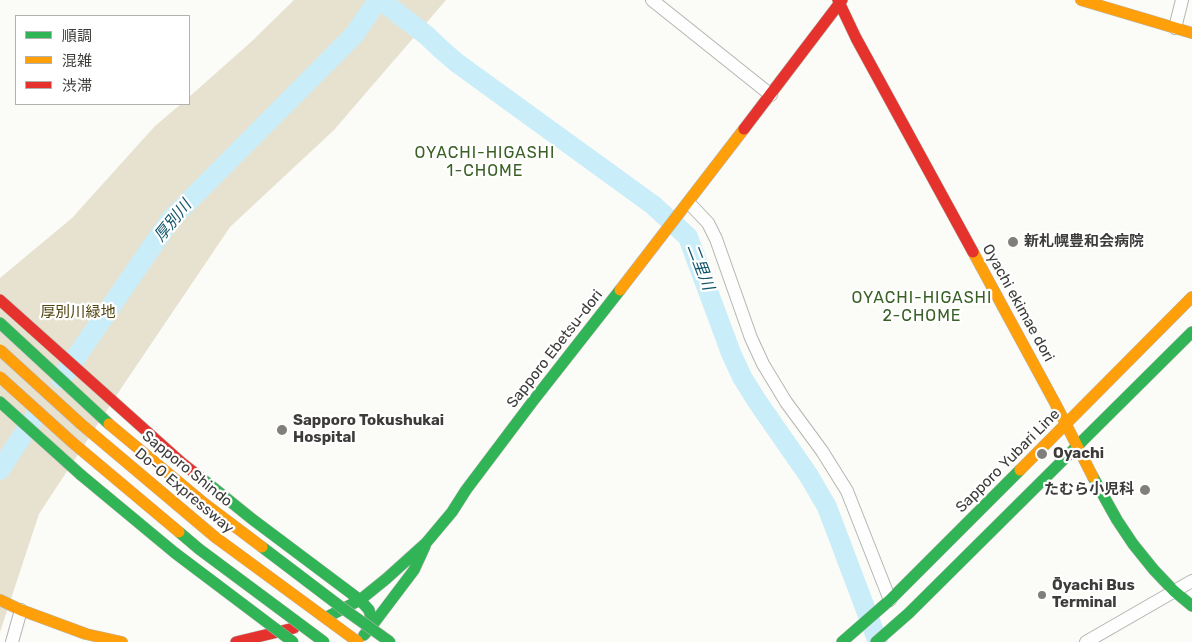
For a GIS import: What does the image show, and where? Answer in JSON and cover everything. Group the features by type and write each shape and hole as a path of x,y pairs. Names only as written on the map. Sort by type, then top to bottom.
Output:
{"main road":[{"path":"1081,0 1192,33"},
{"name":"Sapporo Ebetsu-dori","path":"236,642 308,624 337,612 360,600 426,543 452,512 466,490 533,401 689,203 840,1"},
{"name":"Oyachi ekimae dori","path":"840,1 856,38 1028,352 1086,465 1117,520 1133,544 1156,572 1192,606"},
{"name":"Sapporo Yubari Line","path":"842,642 886,604 1192,297"},
{"path":"0,300 189,469 259,525 360,600 370,610 372,627"},
{"name":"Sapporo Shindo","path":"2,325 109,424 205,504 390,642"},
{"path":"876,642 909,612 1192,332"},
{"name":"Do-O Expressway","path":"0,350 81,424 215,537 357,642"},
{"path":"0,377 73,443 199,549 324,642"},
{"path":"0,402 81,475 175,554 293,642"},
{"path":"357,642 372,627 414,570 426,543"},
{"path":"2,601 102,642"},
{"path":"86,634 122,642"}],"street":[{"path":"652,0 771,95"},
{"path":"1175,28 1182,0"},
{"path":"689,203 708,223 716,239 751,338 764,364 786,402 822,451 847,491 886,604"},
{"path":"1086,642 1192,581"},
{"path":"12,642 21,610"}],"green space":[{"name":"厚別川緑地","path":"294,0 446,0 334,130 230,227 39,514 0,632 0,278 72,218 155,126 180,105 190,105 190,96 251,42"}],"waterway":[{"name":"厚別川","path":"61,379 171,219 354,35 378,0"},
{"name":"二里川","path":"386,0 387,5 426,35 457,63 653,205 688,237 731,353 742,377 809,476 827,507 878,642"},
{"name":"厚別川","path":"0,470 36,415"}],"traffic: fast":[{"path":"327,617 360,600 426,543 452,512 466,490 533,401 620,290"},
{"path":"0,323 109,424"},
{"path":"876,642 909,613 1192,332"},
{"path":"0,402 81,475"},
{"path":"842,642 890,600 1020,470"},
{"path":"81,475 175,553 293,642"},
{"path":"200,477 252,519 360,600 369,610 371,617 371,627 364,635"},
{"path":"1093,477 1133,544 1154,570 1192,606"},
{"path":"179,532 324,642"},
{"path":"371,627 414,570 425,546"},
{"path":"262,547 390,642"}],"traffic: slow":[{"path":"1081,0 1192,33"},
{"path":"620,290 744,129"},
{"path":"973,252 1093,477"},
{"path":"1020,470 1192,297"},
{"path":"0,350 81,424 215,537 358,642"},
{"path":"0,377 73,443 179,532"},
{"path":"109,424 205,504 262,547"},
{"path":"0,600 21,610 86,634 122,642"}],"traffic: jam":[{"path":"838,0 856,38 973,252"},
{"path":"744,129 842,0"},
{"path":"0,300 200,477"},
{"path":"236,642 294,628"}],"place":[{"name":"新札幌豊和会病院","path":"1013,242"},
{"name":"Sapporo Tokushukai Hospital","path":"282,430"},
{"name":"Oyachi","path":"1042,454"},
{"name":"たむら小児科","path":"1145,490"},
{"name":"Ōyachi Bus Terminal","path":"1042,595"}],"district":[{"name":"OYACHI-HIGASHI 1-CHOME","path":"485,162"},
{"name":"OYACHI-HIGASHI 2-CHOME","path":"922,307"}]}
